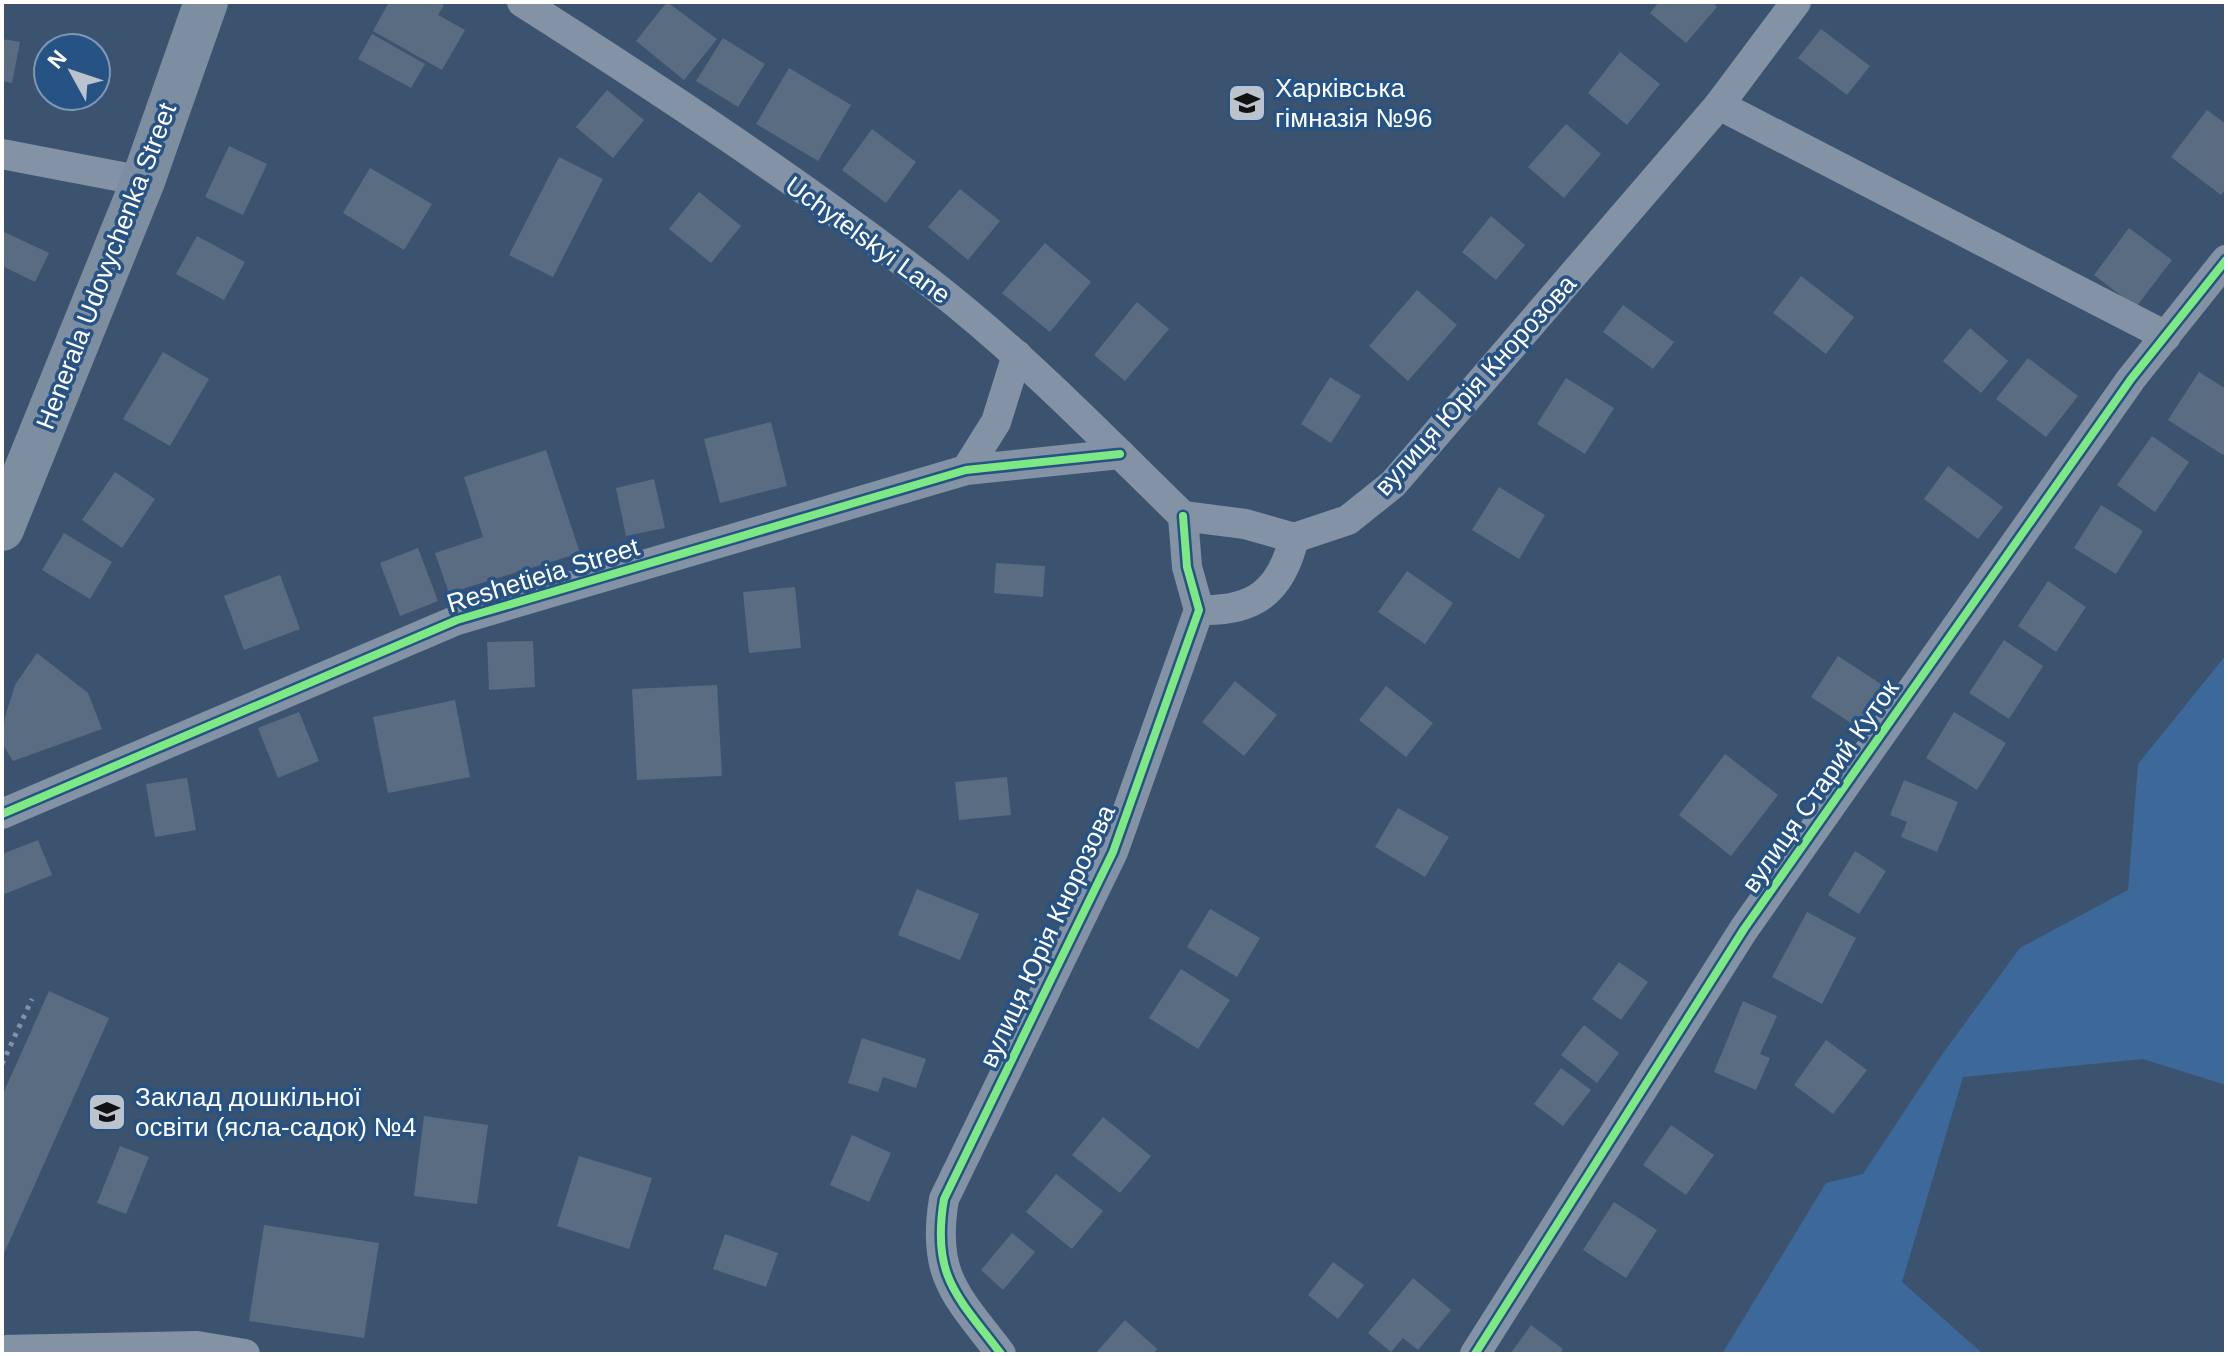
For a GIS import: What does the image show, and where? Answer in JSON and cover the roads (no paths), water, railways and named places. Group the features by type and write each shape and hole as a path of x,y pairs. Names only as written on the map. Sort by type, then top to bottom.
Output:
{"main road":[{"name":"Henerala Udovychenka Street","path":"2,529 143,181 206,2"}],"street":[{"name":"Uchytelskyi Lane","path":"522,2 682,104 933,285 1017,355 1183,516"},
{"name":"вулиця Юрія Кнорозова","path":"1294,538 1348,520 1393,484 1719,105 1796,2"},
{"path":"1719,105 2166,336"},
{"path":"2,154 143,181"},
{"name":"вулиця Старий Куток","path":"1475,1354 1744,929 2131,379 2226,260"},
{"path":"966,470 996,422 1017,355"},
{"name":"Reshetieia Street","path":"2,814 457,620 966,470 1120,454"},
{"path":"1183,516 1245,524 1294,538 1288,564 1273,587 1252,603 1226,611 1199,610 1187,567 1183,516"},
{"name":"вулиця Юрія Кнорозова","path":"1001,1354 963,1305 945,1273 938,1236 944,1199 1113,852 1199,610"},
{"path":"2,1350 197,1346 245,1354"}],"place":[{"name":"Харківська гімназія №96","path":"1247,103"},
{"name":"Заклад дошкільної освіти (ясла-садок) №4","path":"107,1112"}]}
